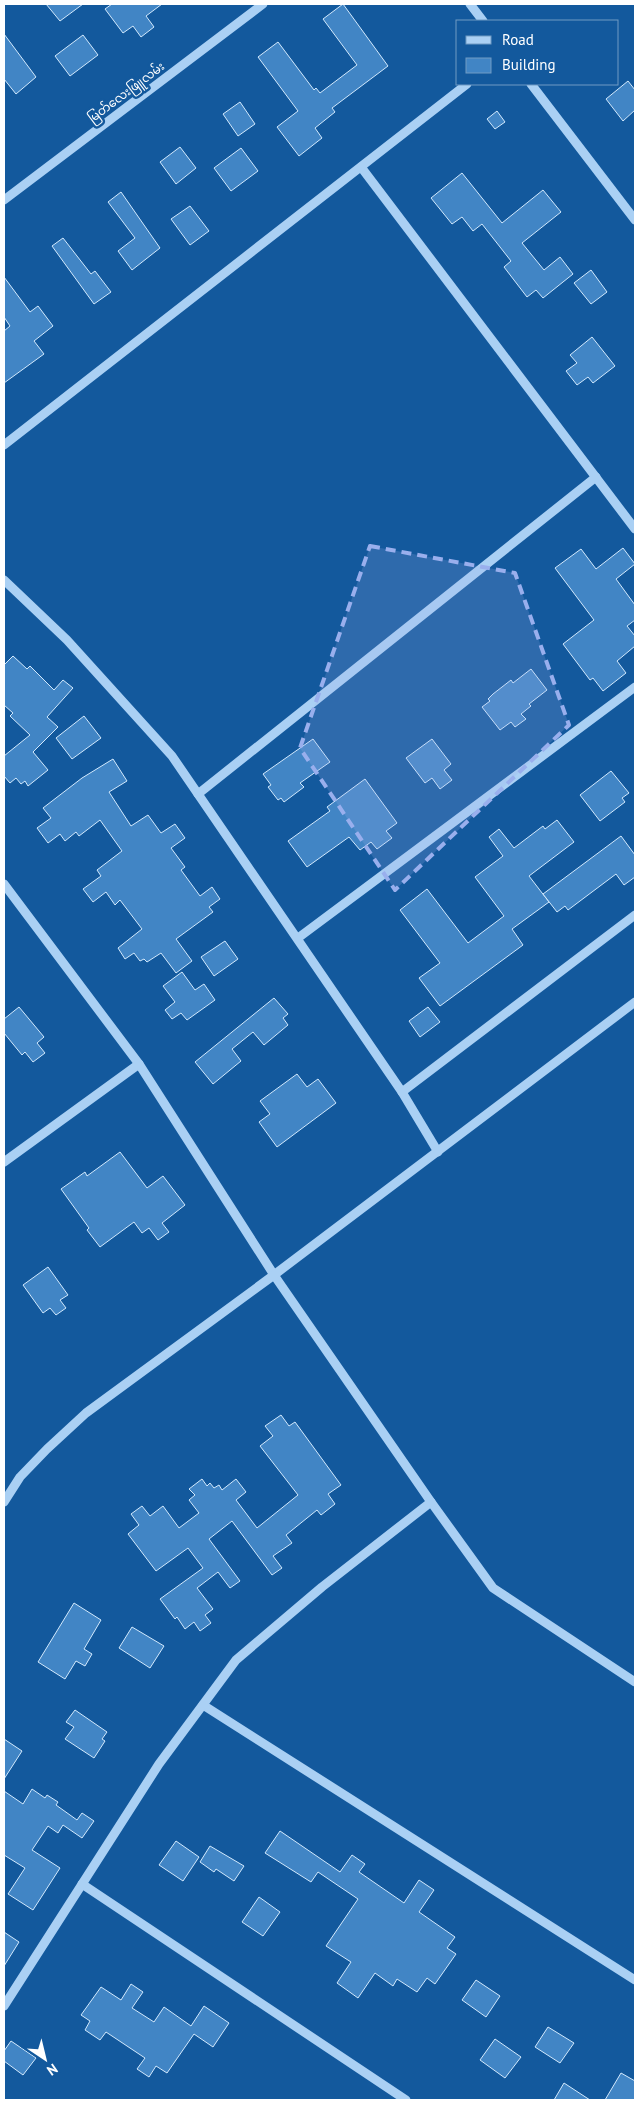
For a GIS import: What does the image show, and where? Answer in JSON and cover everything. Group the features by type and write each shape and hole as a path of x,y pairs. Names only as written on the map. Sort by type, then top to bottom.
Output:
{"street":[{"name":"မြတ်လေးဖြူလမ်း","path":"4,200 263,4"},
{"path":"470,4 482,20"},
{"path":"4,445 466,85"},
{"path":"532,85 635,220"},
{"path":"361,167 635,529"},
{"path":"198,794 596,478"},
{"path":"4,580 67,640 172,756 402,1092 438,1152"},
{"path":"298,938 635,687"},
{"path":"4,884 139,1064 274,1274 431,1502 493,1588 635,1682"},
{"path":"402,1092 635,915"},
{"path":"4,1502 20,1477 47,1448 86,1413 438,1152 635,1002"},
{"path":"4,1162 139,1064"},
{"path":"4,2006 159,1764 236,1660 322,1586 431,1502"},
{"path":"203,1704 635,1980"},
{"path":"82,1884 406,2100"}],"highlighted area":[{"path":"370,546 515,573 569,725 395,890 300,748"}],"building":[{"path":"46,4 83,4 60,21"},
{"path":"112,4 162,4 146,16 154,27 141,37 133,26 123,33 105,9"},
{"path":"343,4 388,66 332,108 335,112 315,128 322,138 299,156 277,127 298,111 258,57 278,42 314,90 316,88 320,93 357,65 323,19"},
{"path":"4,34 36,77 16,94 4,79"},
{"path":"83,35 98,55 70,76 55,56"},
{"path":"628,81 635,90 635,110 623,121 606,99"},
{"path":"240,102 255,124 238,136 223,114"},
{"path":"497,111 505,122 495,129 487,119"},
{"path":"180,147 196,168 176,184 160,162"},
{"path":"241,148 258,171 231,191 214,168"},
{"path":"462,173 502,223 543,190 561,212 522,243 544,270 560,257 573,274 543,298 536,290 527,297 504,267 511,261 482,224 473,231 462,217 452,224 431,198"},
{"path":"121,192 160,248 132,270 118,251 135,238 108,202"},
{"path":"190,206 209,231 190,245 171,219"},
{"path":"63,238 91,274 95,271 111,292 94,304 52,246"},
{"path":"591,270 607,292 591,304 574,283"},
{"path":"4,277 30,312 38,306 53,326 34,341 44,354 4,383 4,331 10,326 4,317"},
{"path":"592,337 615,366 593,383 588,377 577,385 566,371 577,363 570,355"},
{"path":"623,548 635,564 616,579 635,605 635,620 627,626 635,636 635,646 617,661 626,673 603,691 593,678 590,680 563,644 594,620 555,568 581,549 596,569"},
{"path":"13,656 27,669 30,666 54,690 63,680 73,688 47,717 58,727 33,752 48,770 28,786 25,781 21,784 16,778 10,783 4,776 4,756 30,735 10,716 13,713 4,705 4,665"},
{"path":"531,669 547,690 529,704 531,706 521,714 526,719 515,727 511,722 500,730 482,707 490,701 488,699 493,694 511,680 513,683"},
{"path":"84,716 101,738 72,759 56,738"},
{"path":"313,739 330,762 300,783 304,787 284,802 281,798 278,800 268,787 271,785 263,774"},
{"path":"432,739 451,764 444,770 452,780 440,789 432,778 425,783 406,758"},
{"path":"113,759 127,781 109,792 131,826 148,815 161,833 175,824 185,838 171,848 185,867 181,870 200,896 212,887 220,899 209,907 213,912 176,939 192,961 176,973 161,953 147,962 144,959 140,961 134,953 125,959 118,948 142,929 120,900 115,905 106,892 93,902 83,889 101,876 97,870 122,851 100,820 79,836 76,832 65,841 60,834 48,843 37,828 51,818 43,808 82,778"},
{"path":"611,771 629,793 622,798 625,802 600,821 580,795"},
{"path":"365,779 397,823 386,831 392,838 377,849 371,842 360,850 349,837 307,867 288,841 330,811 327,807"},
{"path":"557,820 574,842 529,876 549,902 512,929 523,945 440,1006 419,978 440,963 400,910 427,889 468,943 504,916 475,877 503,856 489,837 499,829 514,848 543,826 545,829"},
{"path":"621,836 635,855 635,877 624,885 616,874 568,910 565,906 557,912 543,894"},
{"path":"225,941 238,959 214,976 201,957"},
{"path":"182,972 195,990 204,984 215,1000 187,1020 181,1013 172,1019 165,1010 175,1002 163,986"},
{"path":"274,998 288,1014 283,1018 288,1025 264,1045 253,1032 232,1049 241,1061 213,1084 195,1062"},
{"path":"19,1007 44,1037 37,1043 45,1053 33,1062 25,1052 22,1055 4,1033 4,1019"},
{"path":"428,1007 440,1022 420,1037 409,1021"},
{"path":"297,1074 307,1087 318,1079 336,1103 277,1147 259,1122 270,1114 260,1101"},
{"path":"120,1152 147,1188 163,1176 185,1205 162,1223 169,1232 158,1240 149,1228 142,1233 134,1222 100,1247 61,1189 85,1172 87,1176"},
{"path":"48,1267 68,1295 60,1300 66,1308 56,1315 50,1308 43,1313 23,1285"},
{"path":"281,1415 289,1426 295,1422 341,1485 328,1494 335,1504 321,1515 317,1510 286,1535 292,1543 273,1556 282,1568 272,1575 232,1521 209,1539 240,1581 230,1588 218,1572 197,1588 213,1609 205,1615 211,1623 200,1631 194,1622 185,1629 177,1617 175,1619 160,1599 203,1568 188,1548 156,1571 128,1534 139,1525 131,1514 142,1506 150,1516 163,1506 179,1528 199,1513 189,1500 195,1495 189,1489 202,1479 207,1486 210,1483 214,1488 219,1485 222,1490 236,1479 246,1492 236,1500 257,1528 298,1495 260,1446 273,1436 265,1426"},
{"path":"74,1603 101,1620 84,1649 92,1654 85,1666 76,1661 65,1679 38,1662"},
{"path":"132,1627 164,1646 150,1668 119,1648"},
{"path":"75,1710 107,1732 102,1739 105,1741 94,1758 65,1739 74,1727 66,1722"},
{"path":"4,1739 22,1751 4,1779"},
{"path":"32,1789 45,1798 47,1795 58,1802 56,1805 77,1820 82,1813 94,1821 82,1838 63,1825 58,1833 48,1826 32,1850 60,1868 33,1910 8,1894 25,1868 4,1855 4,1791 23,1804"},
{"path":"280,1831 340,1872 352,1855 365,1864 359,1872 404,1903 419,1880 434,1890 419,1912 455,1937 447,1948 456,1954 435,1984 427,1978 417,1992 397,1979 393,1986 375,1973 358,1998 337,1983 351,1962 326,1946 358,1899 318,1872 311,1882 265,1853"},
{"path":"176,1841 199,1857 183,1881 159,1865"},
{"path":"210,1846 244,1866 234,1881 216,1869 214,1872 200,1862"},
{"path":"259,1897 280,1912 263,1936 242,1922"},
{"path":"4,1932 19,1942 4,1966"},
{"path":"476,1980 500,1996 486,2017 462,2000"},
{"path":"131,1984 143,1992 132,2008 154,2022 164,2007 191,2026 204,2006 229,2023 213,2047 194,2034 167,2073 156,2066 149,2077 137,2069 145,2058 106,2032 100,2040 85,2030 90,2021 81,2015 101,1987 121,2000"},
{"path":"548,2027 574,2043 560,2063 535,2047"},
{"path":"495,2039 521,2057 505,2078 480,2060"},
{"path":"11,2041 36,2058 23,2075 4,2061 4,2051"},
{"path":"621,2073 635,2081 635,2100 605,2100"},
{"path":"564,2083 590,2100 554,2100"}]}
